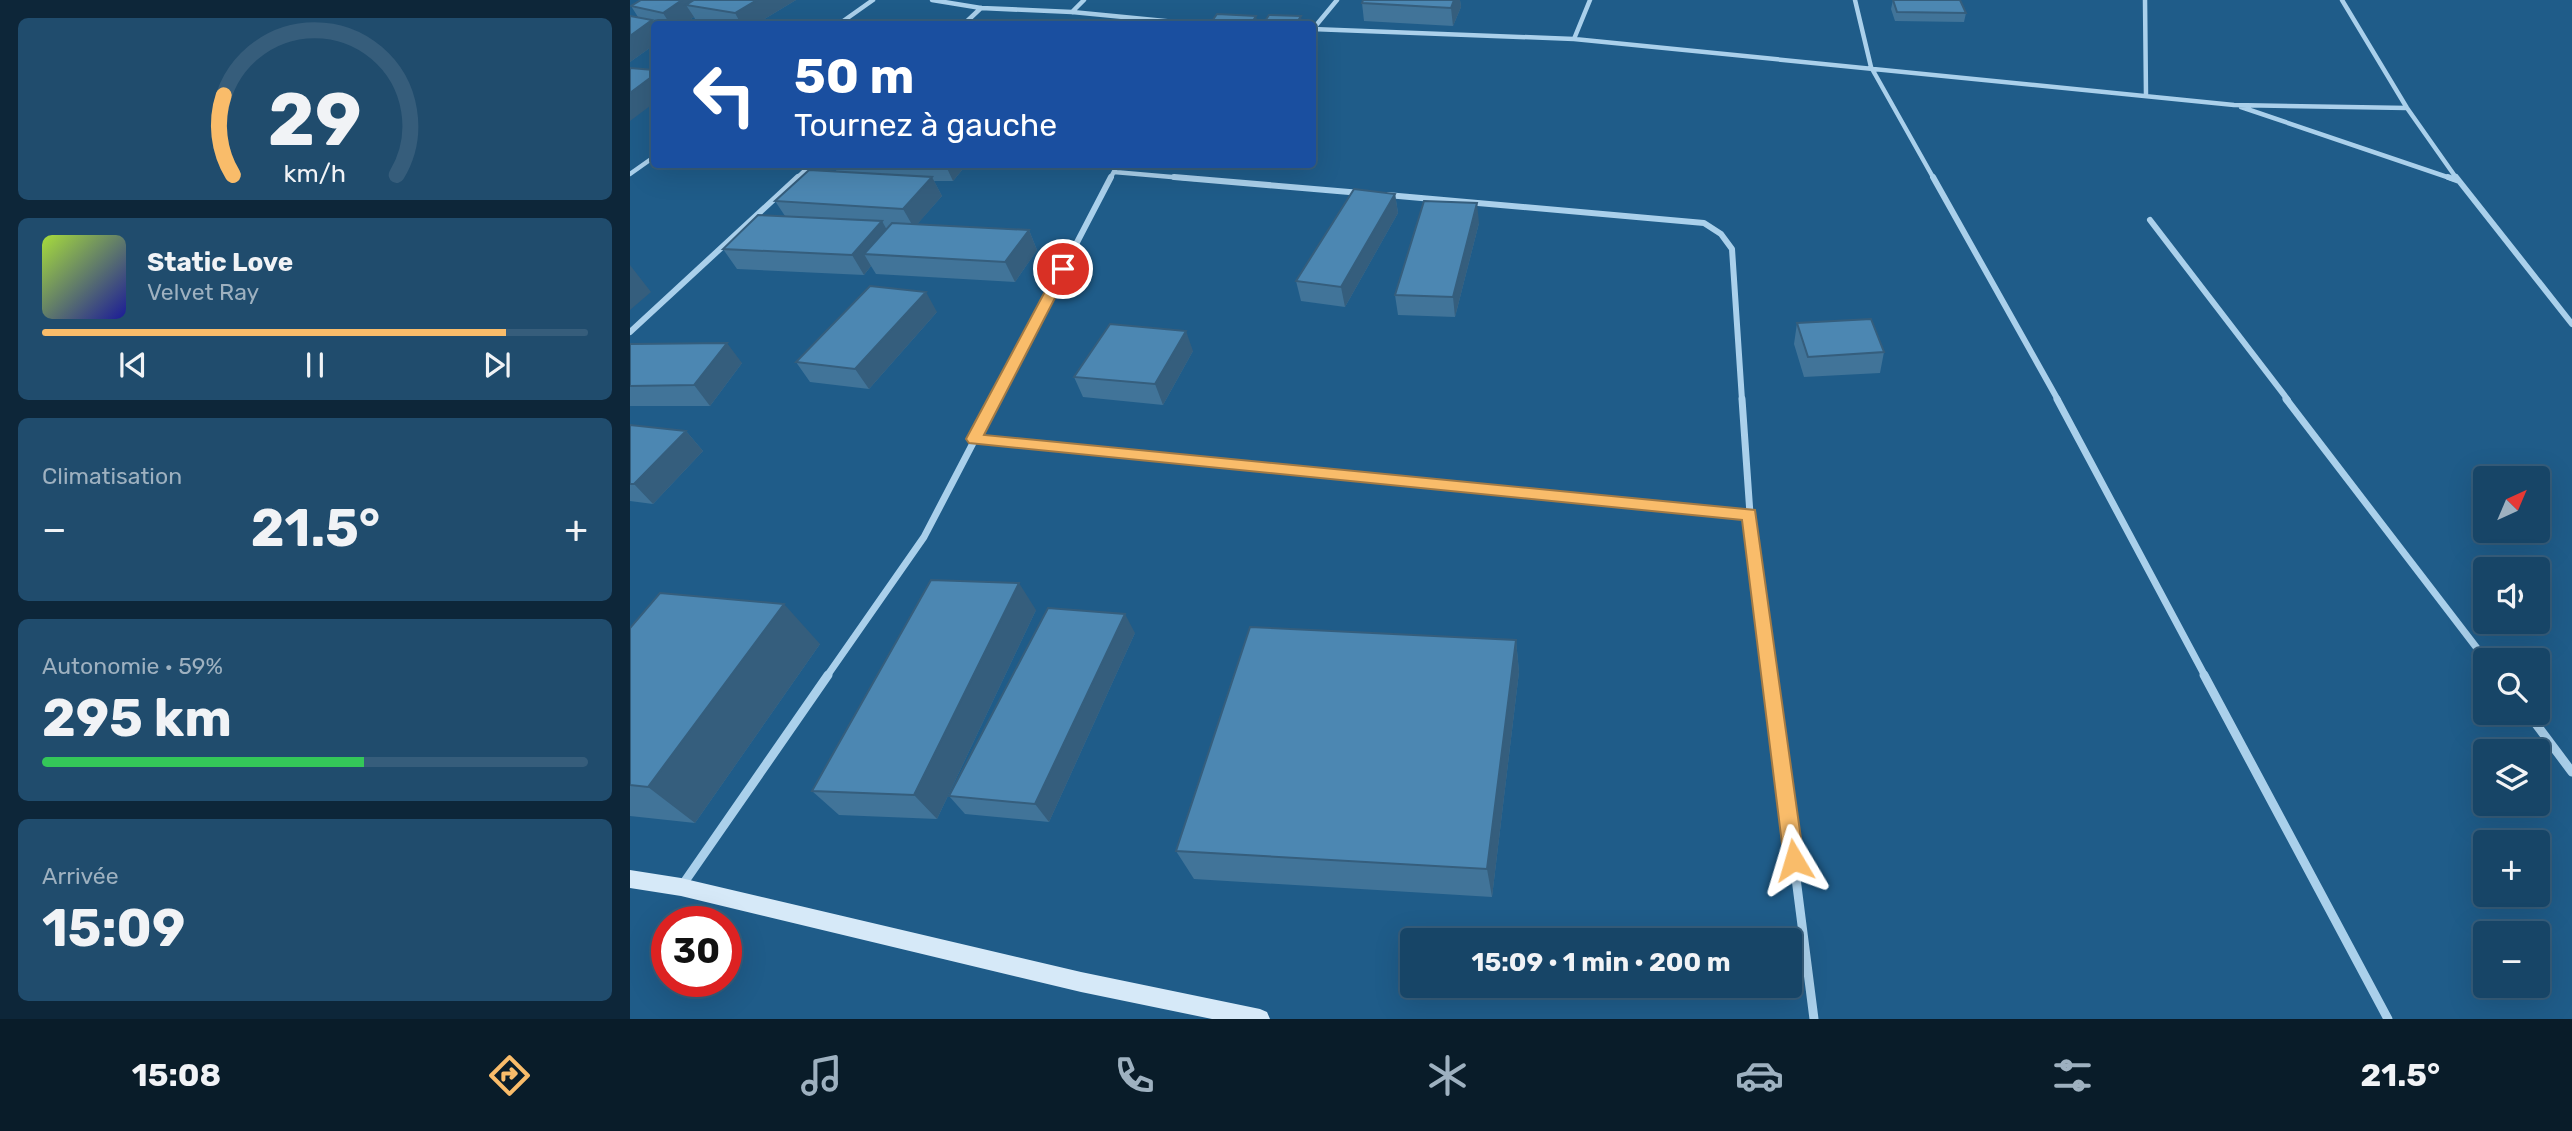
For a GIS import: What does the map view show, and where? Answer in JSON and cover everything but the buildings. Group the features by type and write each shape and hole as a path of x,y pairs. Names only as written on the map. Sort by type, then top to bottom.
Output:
{"main road":[{"path":"630,879 681,887 1081,982 1260,1019"}],"street":[{"path":"843,21 873,0"},
{"path":"932,0 981,8 1072,12 1165,21"},
{"path":"1072,12 1084,0"},
{"path":"1316,25 1337,0"},
{"path":"1574,39 1590,0"},
{"path":"1855,0 1871,67 2059,403 2388,1019"},
{"path":"2145,0 2146,95"},
{"path":"2342,0 2407,108 2459,181 2572,324"},
{"path":"967,21 981,8"},
{"path":"1316,29 1574,39 2234,105 2407,108"},
{"path":"2234,105 2459,181"},
{"path":"630,174 651,159"},
{"path":"630,332 808,168"},
{"path":"681,887 924,537 1116,168 1704,223 1712,227 1732,249 1750,514 1814,1019"},
{"path":"2150,220 2477,648"},
{"path":"974,439 1750,514"},
{"path":"2537,725 2572,772"}],"route":[{"path":"1063,269 974,439 1750,514 1794,860"}]}
